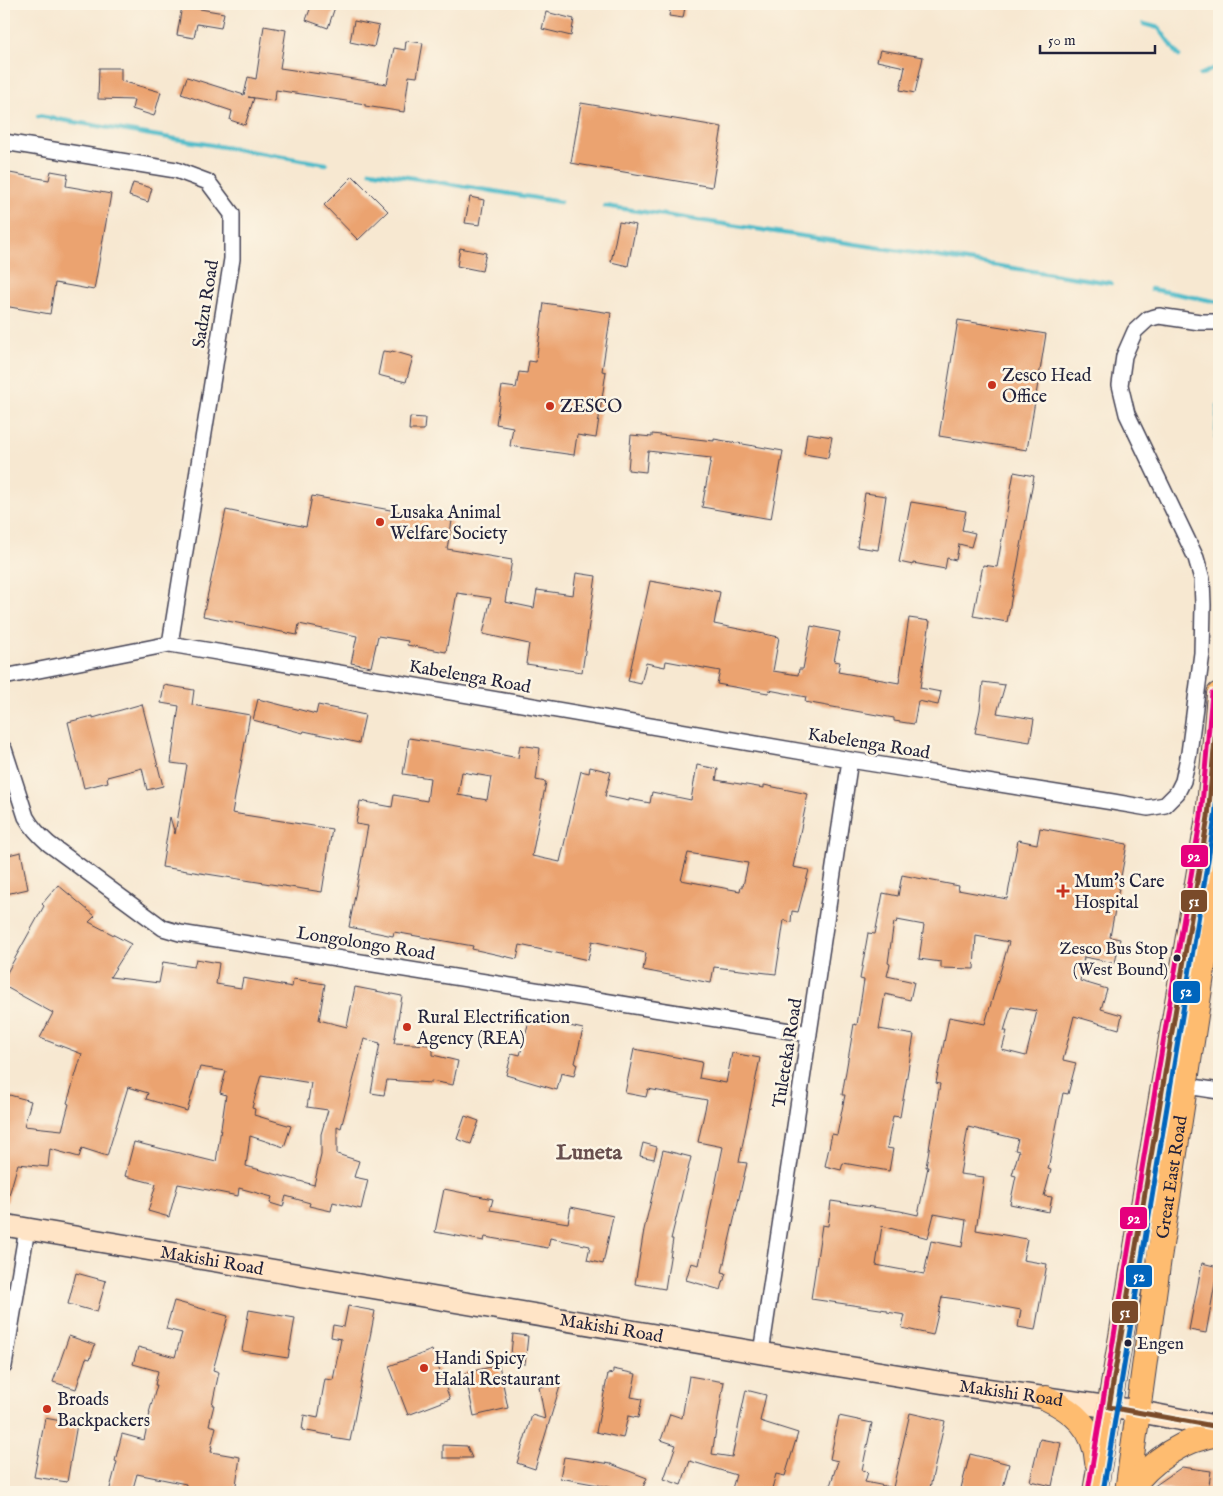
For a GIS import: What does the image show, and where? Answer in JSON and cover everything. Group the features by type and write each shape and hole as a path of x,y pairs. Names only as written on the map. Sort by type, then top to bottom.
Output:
{"main road":[{"name":"Great East Road","path":"1096,1482 1208,817 1219,694"},
{"name":"Great East Road","path":"1127,1492 1137,1411 1219,864"},
{"name":"Makishi Road","path":"4,1225 761,1353 1137,1411 1219,1427"},
{"path":"1046,1398 1064,1406 1079,1418 1090,1434 1097,1452 1096,1482"},
{"path":"1127,1492 1141,1475 1161,1457 1182,1445 1206,1436 1219,1434"}],"street":[{"name":"Sadzu Road","path":"4,142 176,170 208,182 232,214 232,259 170,644"},
{"name":"Kabelenga Road","path":"4,678 170,644 850,760 1148,808 1165,805 1177,793 1183,781 1189,753 1202,652 1202,579 1196,558 1127,414 1120,386 1124,356 1135,331 1148,320 1158,316 1200,322 1219,322"},
{"name":"Kabelenga Road","path":"1200,322 1219,332"},
{"name":"Longolongo Road","path":"4,749 26,817 38,835 163,928 180,933 809,1034"},
{"name":"Tuleteka Road","path":"761,1353 850,760"},
{"path":"1187,1086 1219,1091"},
{"path":"4,1366 27,1228"}],"building":[{"path":"312,4 336,4 328,28 306,20"},
{"path":"671,5 685,7 683,18 669,16"},
{"path":"182,6 224,13 221,28 197,24 194,38 177,35"},
{"path":"546,12 574,19 571,36 542,29"},
{"path":"354,21 379,26 374,47 350,42"},
{"path":"264,26 286,30 280,68 387,84 394,48 405,50 406,41 423,43 417,77 409,76 404,112 276,90 275,101 248,97 254,98 245,125 230,120 232,111 181,94 187,77 244,95 248,77 256,79"},
{"path":"880,50 923,57 915,93 900,90 905,67 877,61"},
{"path":"99,68 121,68 121,81 161,92 154,116 132,109 134,100 98,99"},
{"path":"581,103 722,127 712,187 571,163"},
{"path":"51,171 68,174 66,186 111,194 94,290 55,283 50,314 4,306 4,172 49,180"},
{"path":"353,176 388,211 358,240 324,205"},
{"path":"133,183 152,188 148,202 129,196"},
{"path":"470,197 484,200 480,225 465,223"},
{"path":"619,222 636,225 628,266 611,262"},
{"path":"460,248 486,253 482,271 457,266"},
{"name":"ZESCO","path":"544,303 611,313 602,371 606,372 596,438 577,435 574,455 510,446 513,427 496,424 502,386 516,388 519,372 527,373 529,361 536,362"},
{"name":"Zesco Head Office","path":"958,320 1046,334 1027,450 939,436"},
{"path":"383,351 392,351 413,357 406,382 378,375"},
{"path":"410,417 425,418 424,430 409,430"},
{"path":"807,433 832,437 828,458 804,454"},
{"path":"652,434 714,441 714,439 783,451 771,519 702,507 711,458 648,451 646,472 628,470 631,435 652,437"},
{"path":"1014,472 1034,476 1007,622 973,616 983,565 997,567"},
{"path":"865,493 886,496 878,550 857,547"},
{"path":"312,496 452,521 447,549 512,560 505,602 534,608 537,590 573,595 576,573 596,576 582,672 526,664 529,644 483,634 491,598 457,593 446,652 407,645 408,641 378,636 371,667 351,663 357,636 299,624 297,635 203,616 226,510 306,527"},
{"path":"911,502 966,511 962,530 975,533 971,547 959,544 956,560 947,558 945,569 899,562"},
{"path":"650,581 720,592 714,624 779,637 773,671 798,675 799,669 803,669 811,626 840,632 834,661 840,662 838,672 899,683 909,618 930,621 920,688 941,692 938,705 918,701 914,724 894,721 894,718 805,702 806,697 769,690 768,693 717,684 720,671 666,661 665,667 646,663 641,684 628,681"},
{"path":"983,682 1005,685 997,713 1034,719 1030,742 975,733"},
{"path":"164,685 194,690 192,705 250,715 232,813 332,829 322,892 162,867 170,817 175,834 187,765 171,763 179,706 161,703"},
{"path":"258,699 316,714 318,705 365,715 359,743 304,731 303,733 253,720"},
{"path":"142,704 163,786 147,790 142,768 107,777 108,782 84,788 68,722 93,716 93,718"},
{"path":"409,738 518,758 520,745 540,748 536,780 546,782 532,856 560,862 581,771 589,773 590,767 611,772 605,796 629,801 629,799 650,803 652,792 691,800 697,765 718,769 716,780 764,788 764,785 808,794 793,867 809,870 798,912 792,911 791,922 784,920 776,974 714,967 711,983 643,970 646,953 592,941 588,960 520,945 517,959 472,949 473,946 394,932 393,936 349,927 368,826 356,824 360,801 392,807 394,795 427,801 430,778 403,774","holes":["462,772 491,777 487,800 458,795","688,853 748,863 743,886 741,886 740,891 681,880"]},
{"path":"1040,828 1127,844 1110,937 1120,939 1115,963 1084,957 1080,981 1107,989 1101,1009 1122,1015 1119,1029 1074,1016 1063,1060 1076,1063 1068,1094 1063,1093 1048,1169 1051,1170 1044,1196 1052,1197 1049,1212 1010,1204 1016,1176 1012,1175 1019,1151 1015,1150 1018,1139 968,1127 960,1174 984,1177 976,1230 1027,1239 1023,1260 1047,1264 1035,1330 1018,1327 1021,1310 942,1297 933,1335 902,1328 905,1315 887,1312 887,1310 811,1299 822,1225 828,1226 831,1201 918,1215 928,1167 926,1167 940,1084 936,1083 949,1017 985,1024 1009,942 976,936 974,969 941,968 941,962 919,959 924,925 897,920 896,923 894,922 887,976 914,982 910,1000 885,994 879,1029 914,1035 900,1117 893,1116 887,1148 893,1149 889,1171 843,1163 841,1170 825,1166 832,1134 837,1135 845,1095 842,1095 854,1024 857,1025 864,980 860,979 868,933 875,934 883,893 898,896 902,875 959,886 958,890 1007,899 1018,840 1037,844","holes":["1011,1007 1037,1011 1026,1056 1002,1050 1007,1031 1004,1031","934,1214 966,1220 962,1247 931,1241 924,1274 876,1265 882,1226 928,1238"]},
{"path":"21,852 28,889 6,894 4,856"},
{"path":"58,885 95,916 89,922 131,944 110,977 159,983 163,962 194,967 196,959 219,963 216,984 241,988 243,978 292,987 293,979 325,984 319,1020 347,1027 355,987 402,996 394,1043 433,1045 433,1055 458,1061 453,1085 431,1081 431,1083 387,1080 384,1095 371,1093 380,1043 364,1039 341,1128 337,1126 337,1154 359,1161 354,1177 368,1180 361,1209 333,1202 331,1211 309,1206 310,1203 286,1196 283,1207 270,1203 272,1197 239,1188 238,1196 178,1184 169,1217 148,1211 156,1184 125,1176 134,1142 216,1162 226,1095 220,1093 226,1071 200,1067 187,1111 146,1099 148,1093 128,1087 107,1156 82,1148 79,1157 50,1149 48,1167 18,1164 7,1202 4,1202 4,1102 6,1094 31,1101 24,1126 62,1130 69,1104 67,1103 82,1054 40,1038 53,1013 4,986 4,978 44,906 42,904","holes":["261,1075 311,1083 307,1107 328,1110 321,1134 321,1155 314,1185 246,1166 250,1136 284,1147 291,1126 254,1115 255,1109 252,1108"]},
{"path":"530,1017 583,1029 574,1076 561,1073 557,1090 506,1075 512,1053 520,1055"},
{"path":"634,1049 702,1062 699,1078 726,1083 732,1053 760,1058 739,1162 747,1163 722,1272 726,1273 721,1290 686,1280 691,1263 699,1265 723,1147 698,1142 707,1100 648,1089 646,1097 625,1093"},
{"path":"465,1116 479,1121 471,1144 457,1139"},
{"path":"643,1143 657,1147 654,1159 640,1156"},
{"path":"663,1150 691,1157 671,1239 673,1239 665,1289 635,1284 644,1230"},
{"path":"444,1189 493,1199 490,1210 568,1223 571,1207 613,1216 603,1264 587,1260 590,1246 550,1238 548,1248 485,1237 484,1241 435,1232"},
{"path":"1202,1263 1218,1267 1206,1333 1189,1330"},
{"path":"76,1273 106,1281 97,1312 68,1304"},
{"path":"174,1301 228,1316 213,1370 219,1372 209,1425 216,1427 211,1452 240,1457 235,1492 185,1492 186,1484 137,1474 132,1492 109,1492 122,1434 144,1440 157,1385 155,1385 158,1371 133,1364 138,1347 175,1357 182,1333 166,1329"},
{"path":"348,1306 375,1311 350,1441 302,1430 304,1415 318,1418 325,1379 333,1380 341,1339 331,1337 333,1325 344,1327"},
{"path":"249,1310 295,1318 288,1358 242,1351"},
{"path":"513,1334 528,1336 525,1364 510,1363"},
{"path":"69,1336 95,1345 90,1359 86,1358 76,1389 53,1382"},
{"path":"432,1350 450,1399 408,1415 389,1366"},
{"path":"499,1365 508,1408 474,1416 465,1373"},
{"path":"613,1369 636,1374 631,1397 642,1399 638,1418 628,1416 623,1438 596,1432 608,1374 613,1373"},
{"path":"689,1376 724,1382 712,1454 732,1457 746,1390 766,1395 760,1421 798,1433 785,1476 776,1474 771,1492 731,1492 736,1475 690,1461 681,1485 664,1479 676,1445 661,1440 670,1414 682,1418"},
{"path":"561,1383 535,1469 517,1463 532,1415 545,1419 539,1387"},
{"path":"910,1413 945,1421 929,1492 892,1492"},
{"path":"839,1416 872,1423 862,1470 868,1472 865,1482 890,1487 889,1492 828,1492 838,1461 830,1459"},
{"path":"45,1418 77,1424 67,1482 34,1477"},
{"path":"1040,1439 1061,1443 1052,1486 1030,1481"},
{"path":"443,1445 467,1446 472,1458 443,1458"},
{"path":"970,1454 1009,1464 1002,1492 976,1492 961,1488"},
{"path":"564,1457 611,1464 647,1478 641,1492 613,1492 615,1488 560,1478"},
{"path":"1182,1467 1211,1471 1208,1492 1184,1492 1153,1487"}],"waterway":[{"path":"1144,24 1159,28 1179,56"},
{"path":"1200,75 1219,66"},
{"path":"38,116 326,164"},
{"path":"370,171 560,202"},
{"path":"605,206 1111,283"},
{"path":"1151,289 1219,302"},
{"path":"1216,438 1218,406"}],"transit line":[{"name":"92","path":"1088,1491 1201,816 1212,693"},
{"name":"51","path":"1219,694 1208,817 1109,1407 1219,1427"},
{"name":"52","path":"1103,1492 1215,818 1219,775"}],"place":[{"name":"Zesco Head Office","path":"992,385"},
{"name":"ZESCO","path":"550,406"},
{"name":"Lusaka Animal Welfare Society","path":"380,522"},
{"name":"Mum's Care Hospital","path":"1063,891"},
{"name":"Zesco Bus Stop (West Bound)","path":"1177,958"},
{"name":"Rural Electrification Agency (REA)","path":"407,1027"},
{"name":"Engen","path":"1128,1343"},
{"name":"Handi Spicy Halal Restaurant","path":"424,1368"},
{"name":"Broads Backpackers","path":"47,1409"}],"district":[{"name":"Luneta","path":"589,1151"}]}
